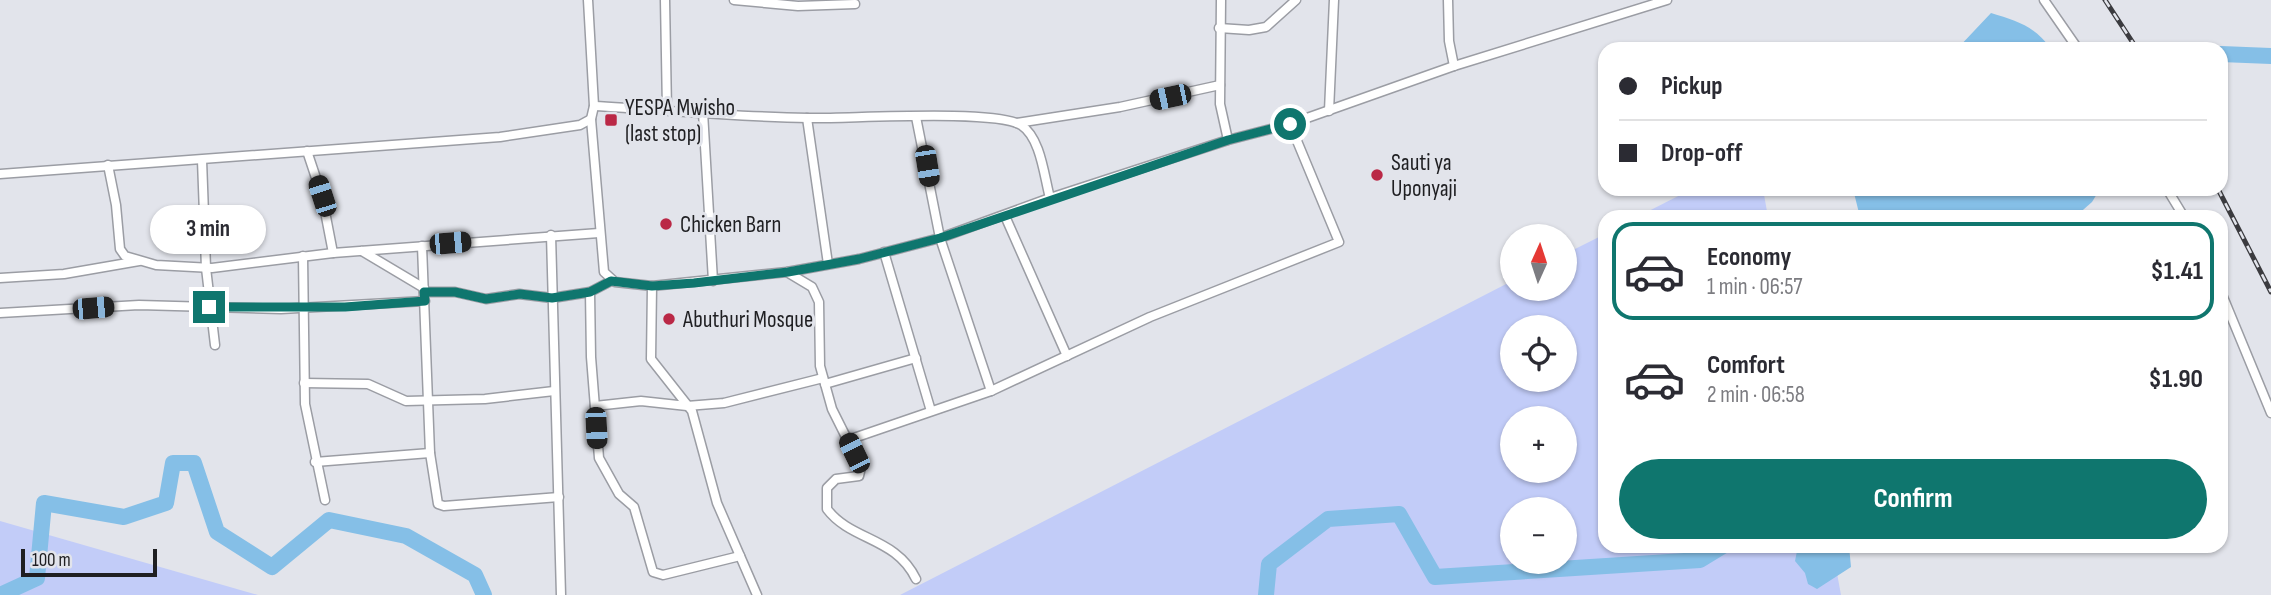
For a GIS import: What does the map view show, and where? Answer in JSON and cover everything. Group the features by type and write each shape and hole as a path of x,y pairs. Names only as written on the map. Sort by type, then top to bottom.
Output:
{"street":[{"path":"588,0 594,106 591,119 599,233 602,268 611,281"},
{"path":"665,0 667,110"},
{"path":"734,0 797,6 855,4"},
{"path":"1221,0 1220,85 1228,140"},
{"path":"1219,28 1249,30 1266,27 1296,0"},
{"path":"1324,0 1334,1 1329,111"},
{"path":"1448,0 1449,41 1454,66"},
{"path":"0,313 139,305 305,308 424,293 455,292 486,299 520,294 552,298 590,292 611,281 652,286 788,272 940,238 1050,198 1228,140 1290,124 1454,66 1667,0"},
{"path":"2043,0 2073,42"},
{"path":"594,106 807,118 982,118 1017,123 1120,107 1220,85"},
{"path":"703,112 713,281"},
{"path":"916,117 940,238 991,391"},
{"path":"807,118 828,264"},
{"path":"0,174 108,164 202,160 307,150 500,138 580,125 591,119"},
{"path":"1017,123 1027,130 1034,141 1050,198"},
{"path":"848,440 991,391 1150,317 1339,242 1290,124"},
{"path":"307,150 322,196 333,253"},
{"path":"202,160 206,268 215,345"},
{"path":"108,164 116,205 120,249 125,256 162,266 206,268 333,253 599,233"},
{"path":"1006,216 1067,356"},
{"path":"551,235 561,595"},
{"path":"422,246 430,453 436,501 441,506 559,497"},
{"path":"362,251 424,293"},
{"path":"884,252 931,411"},
{"path":"303,256 304,383 315,462 324,500"},
{"path":"0,278 53,275 141,261"},
{"path":"788,272 812,286 819,302 820,366 832,409 862,472 859,476 836,478 829,485 824,496 827,509 848,525 898,553 916,579"},
{"path":"652,286 652,359 692,411 716,503 757,595"},
{"path":"590,292 599,458 619,494 634,507 653,572 663,575 740,556"},
{"path":"2228,309 2271,413"},
{"path":"595,406 641,401 687,406 724,402 916,358"},
{"path":"304,383 368,384 398,400 430,402 554,391"},
{"path":"315,462 430,453"}],"shaded area":[{"path":"1991,13 2017,22 2046,42 1964,42"},
{"path":"1678,196 1764,196 1767,210 1651,210"},
{"path":"1855,196 2096,196 2083,210 1858,210"},
{"path":"1598,238 1598,553 1833,553 1841,595 900,595 1500,287 1500,301 1577,301 1577,248"},
{"path":"0,521 258,595 0,595"},
{"path":"1797,553 1850,553 1851,567 1817,589 1808,584 1805,573 1795,561"}],"waterway":[{"path":"2228,54 2271,56"},
{"path":"0,595 37,578 44,503 124,517 166,503 173,463 194,463 217,532 272,567 329,520 406,536 475,575 484,595"},
{"path":"1266,595 1269,564 1328,519 1399,514 1435,577 1700,560 1712,553"}],"railway":[{"path":"2105,0 2132,42"},
{"path":"2222,196 2271,292"}],"place":[{"name":"YESPA Mwisho (last stop)","path":"611,120"},
{"name":"Sauti ya Uponyaji","path":"1377,175"},
{"name":"Chicken Barn","path":"666,224"},
{"name":"Abuthuri Mosque","path":"669,319"}],"route":[{"path":"209,307 345,307 425,301 424,292 448,291 486,299 520,294 552,298 590,292 611,281 652,286 788,272 859,259 940,238 1050,198 1228,140 1290,124"}]}
